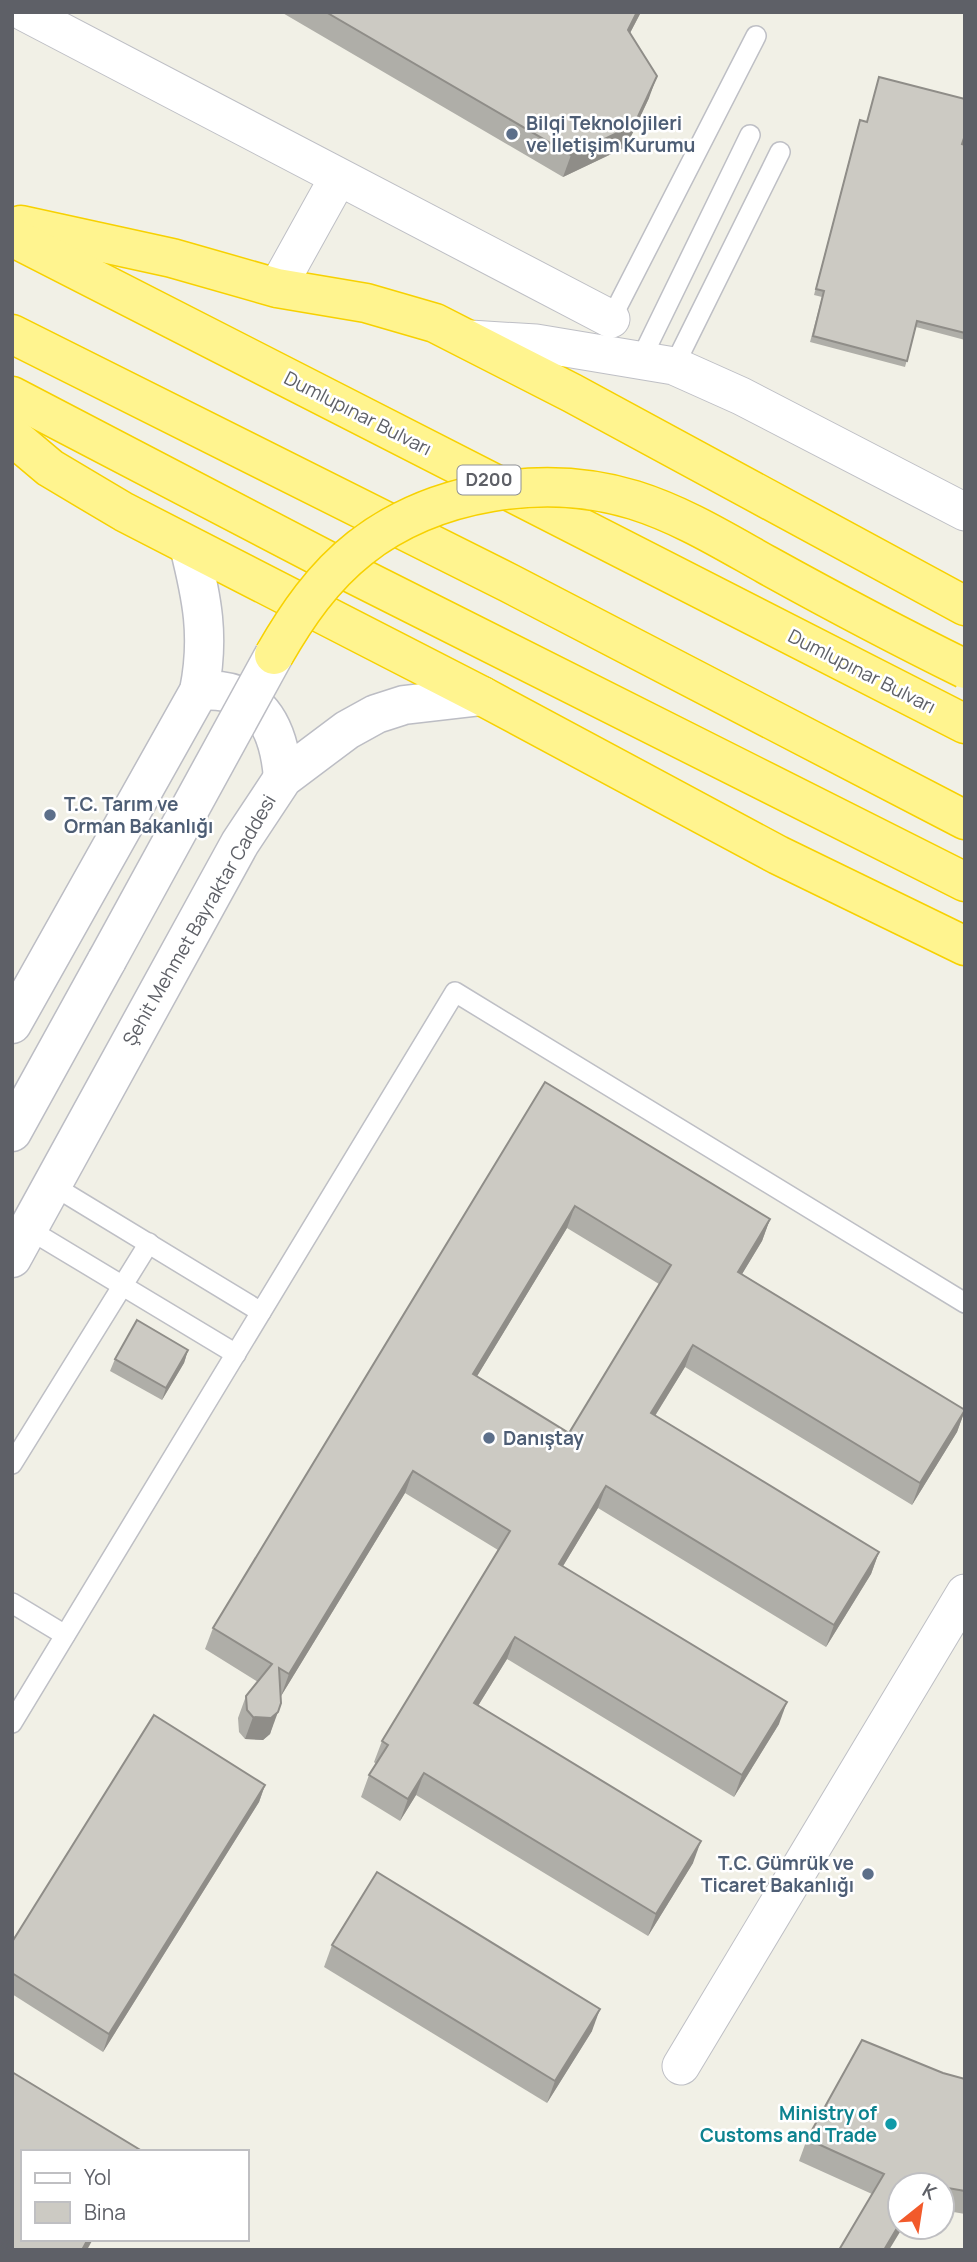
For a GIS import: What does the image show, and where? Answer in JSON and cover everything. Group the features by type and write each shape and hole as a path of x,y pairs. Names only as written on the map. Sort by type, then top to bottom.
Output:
{"highway":[{"path":"12,224 172,258 277,288 366,303 435,323 470,339 965,606"},
{"name":"Dumlupınar Bulvarı","path":"12,237 965,724"},
{"path":"12,334 509,583 965,820"},
{"path":"12,396 353,574 965,882"},
{"path":"12,436 50,468 189,546 482,696 778,855 965,946"},
{"path":"274,654 298,613 317,591 359,549 377,536 433,509 476,496 532,488 563,488 632,499 688,521 965,669"}],"main road":[{"path":"12,1024 200,691 206,656 205,616 189,546"},
{"path":"12,1132 274,654"},
{"path":"200,691 221,689 244,697 256,706 271,725 281,746 283,778"},
{"name":"Şehit Mehmet Bayraktar Caddesi","path":"21,1244 240,843 283,778 347,730 376,715 433,700 482,696"}],"street":[{"path":"24,12 611,319"},
{"path":"277,288 338,178"},
{"path":"470,339 536,343 658,363 741,396 965,512"},
{"path":"681,2066 965,1593"}],"lane":[{"path":"611,319 756,36"},
{"path":"658,363 750,135"},
{"path":"658,363 780,152"},
{"path":"12,1723 455,992 965,1303"},
{"path":"52,1185 261,1312"},
{"path":"12,1464 149,1243"},
{"path":"21,1244 124,1287 236,1354"},
{"path":"12,1603 65,1635"}],"building":[{"path":"326,12 637,12 628,30 657,76 634,125 571,155"},
{"path":"879,77 965,99 965,135 962,144 965,145 965,333 917,321 907,361 813,336 824,291 816,289 860,120 867,122"},
{"path":"545,1082 770,1219 738,1272 965,1410 920,1483 693,1345 651,1413 879,1552 834,1625 606,1486 559,1564 787,1702 742,1775 515,1637 474,1703 701,1841 656,1914 424,1773 408,1799 369,1775 388,1745 382,1741 510,1531 413,1471 289,1674 279,1668 281,1703 278,1712 271,1718 253,1717 247,1710 246,1696 272,1664 213,1628","holes":["575,1206 671,1265 569,1433 473,1374"]},
{"path":"137,1320 188,1350 166,1388 115,1359"},
{"path":"154,1715 265,1785 109,2034 12,1973 12,1942"},
{"path":"377,1872 600,2009 555,2081 332,1945"},
{"name":"Ministry of Customs and Trade","path":"862,2040 943,2073 965,2079 965,2191 956,2189 956,2171 886,2171 886,2241 889,2241 884,2250 839,2250 884,2174 807,2139"},
{"path":"12,2072 140,2150 21,2150 21,2241 87,2241 82,2250 12,2250"}],"place":[{"name":"Bilgi Teknolojileri ve İletişim Kurumu","path":"512,134"},
{"name":"T.C. Tarım ve Orman Bakanlığı","path":"50,815"},
{"name":"Danıştay","path":"489,1438"},
{"name":"T.C. Gümrük ve Ticaret Bakanlığı","path":"868,1874"},
{"name":"Ministry of Customs and Trade","path":"891,2124"}]}
